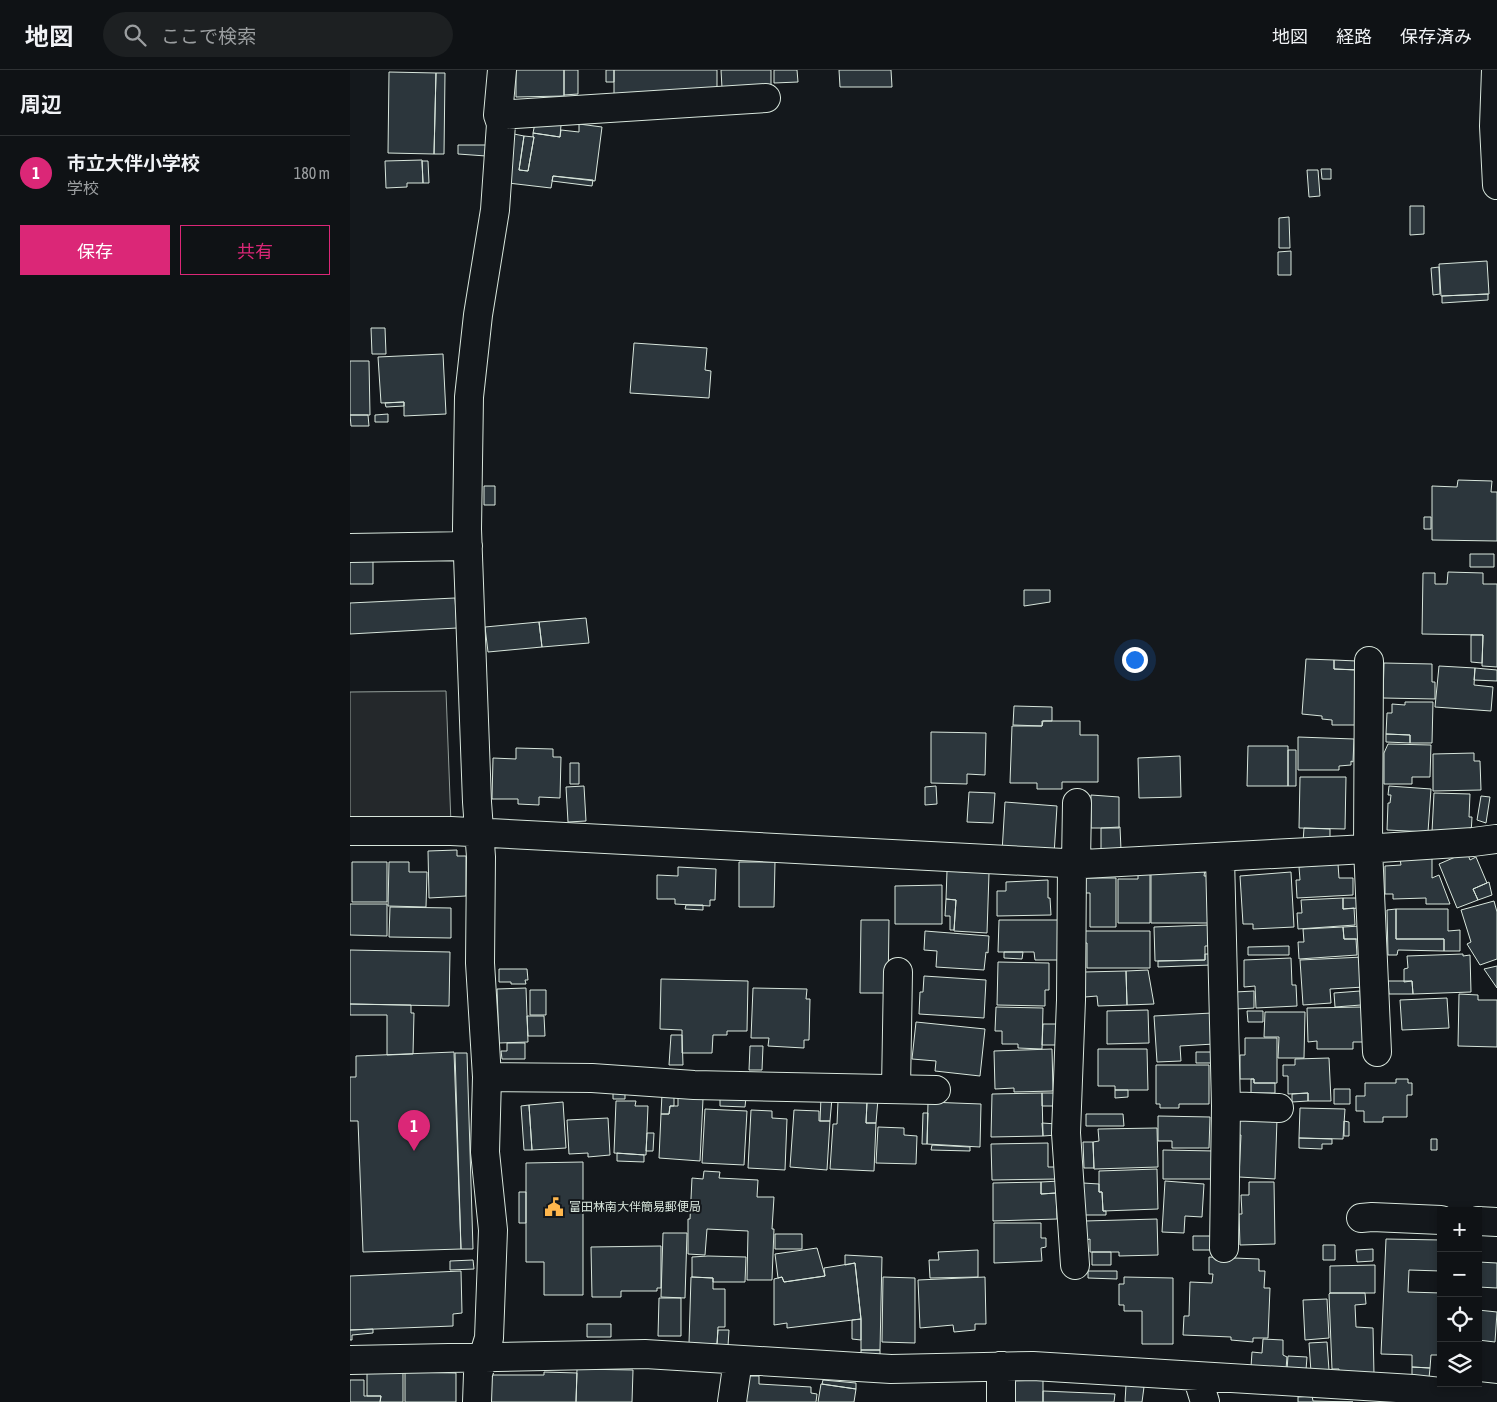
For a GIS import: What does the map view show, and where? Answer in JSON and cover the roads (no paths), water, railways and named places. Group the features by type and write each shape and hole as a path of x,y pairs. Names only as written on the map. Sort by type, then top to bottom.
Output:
{"street":[{"path":"477,1402 478,1374 489,1338 493,1230 485,1152 487,1077 480,963 481,857 476,802 468,546 469,397 478,315 495,210 501,124 498,115 502,70"},
{"path":"1496,70 1494,126 1497,186"},
{"path":"498,115 766,98"},
{"path":"350,548 468,546"},
{"path":"1369,661 1368,848 1377,1052"},
{"path":"1075,1266 1066,1133 1077,803"},
{"path":"350,831 451,831 1074,864 1473,842 1497,845"},
{"path":"1220,857 1226,1106 1224,1248"},
{"path":"896,1089 898,972"},
{"path":"487,1077 592,1078 694,1085 936,1090"},
{"path":"1226,1106 1279,1108"},
{"path":"1361,1218 1437,1220"},
{"path":"1482,1221 1497,1222"},
{"path":"350,1360 645,1354 891,1369 1033,1366 1197,1376 1361,1394 1413,1389 1497,1398"},
{"path":"732,1402 738,1360"},
{"path":"1001,1366 1001,1402"},
{"path":"1197,1376 1205,1402"}],"place":[{"name":"市立大伴小学校","path":"414,1151"},
{"name":"富田林南大伴簡易郵便局","path":"554,1207"}]}
